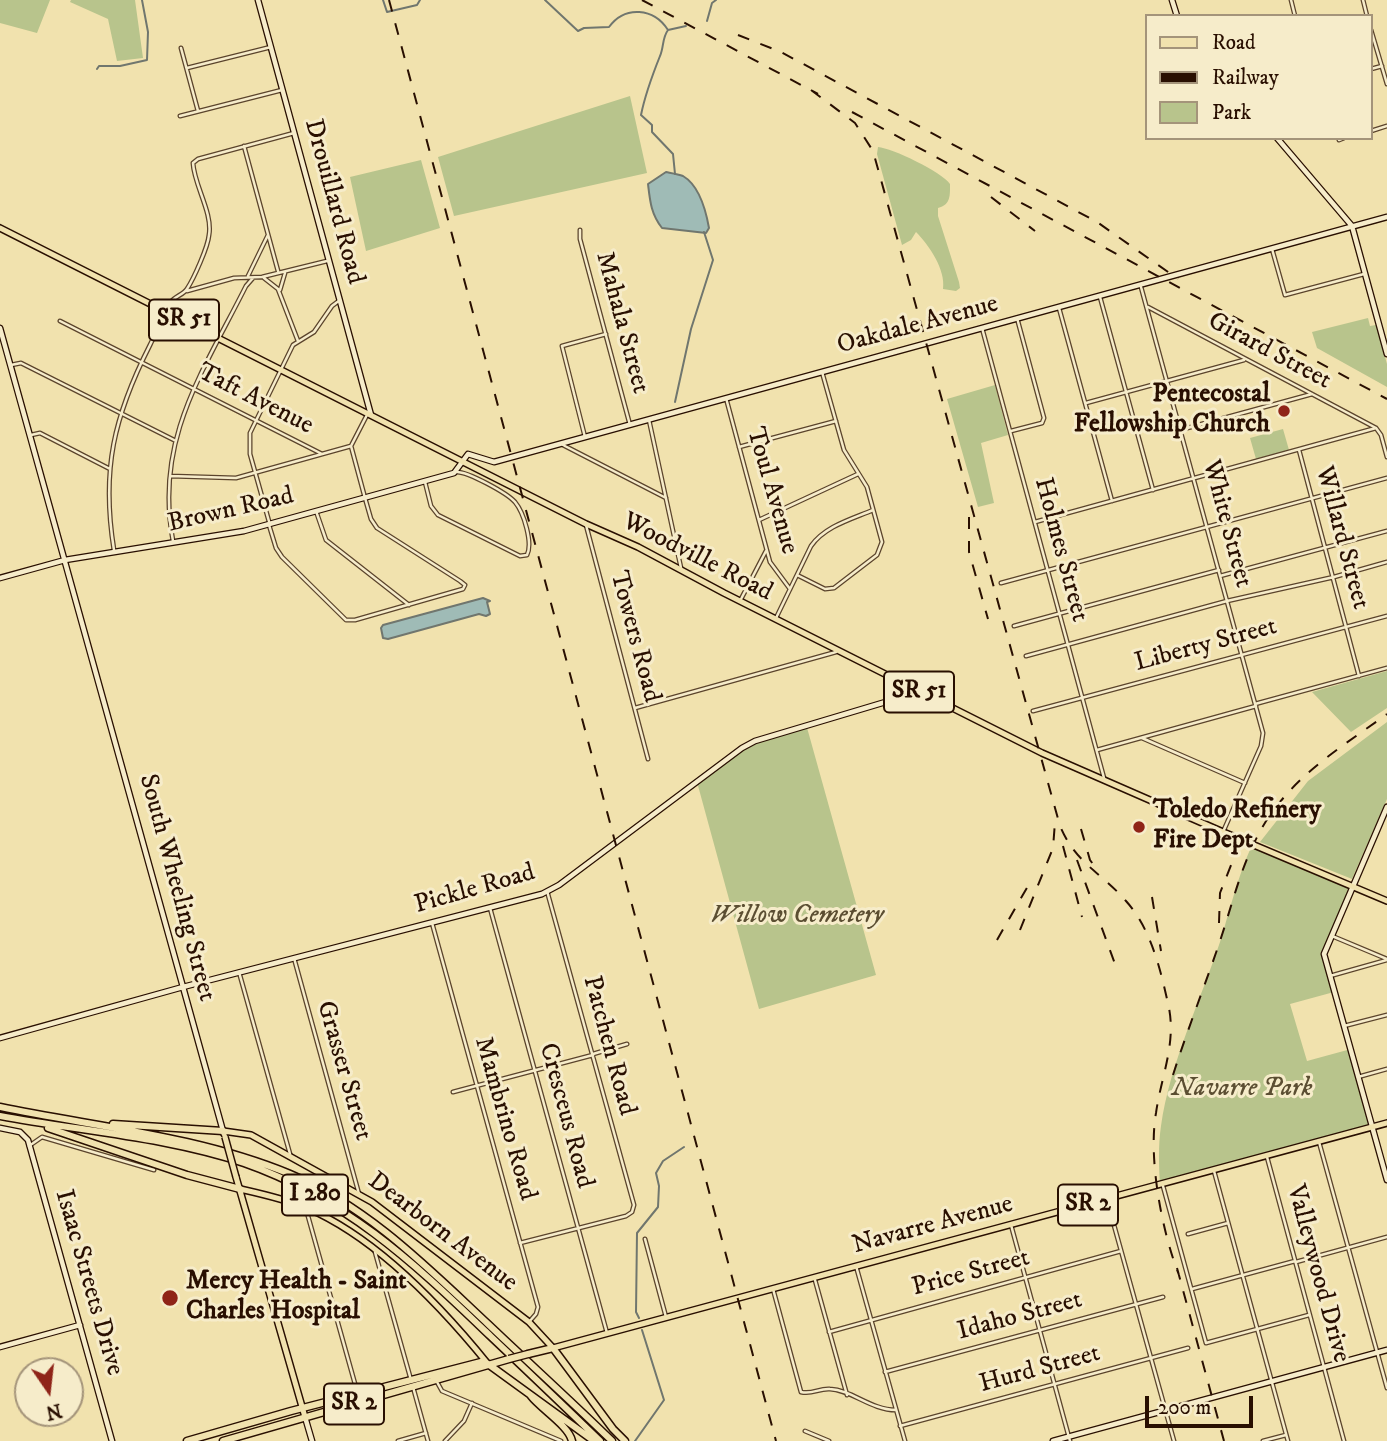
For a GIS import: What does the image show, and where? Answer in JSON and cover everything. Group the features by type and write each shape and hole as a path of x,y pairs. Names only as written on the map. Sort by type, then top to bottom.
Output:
{"highway":[{"name":"I 280","path":"0,1107 87,1122 232,1153 292,1175 343,1202 388,1233 428,1267 612,1441"},
{"name":"I 280","path":"0,1116 155,1142 234,1160 293,1184 336,1206 376,1232 421,1269 600,1441"},
{"path":"19,1119 197,1178 240,1189"},
{"path":"87,1122 224,1134"},
{"path":"553,1348 613,1429 625,1441"},
{"name":"Navarre Avenue","path":"187,1441 358,1394 427,1384 435,1377 483,1368 488,1364 553,1348"},
{"name":"Navarre Avenue","path":"223,1441 481,1362 488,1364"},
{"path":"488,1364 594,1441"},
{"path":"427,1384 438,1377 463,1370 464,1367"},
{"path":"530,1394 537,1404 570,1433 572,1441"},
{"path":"202,1441 239,1430 250,1423"}],"main road":[{"name":"Woodville Road","path":"2,229 586,524 638,547 1042,753 1387,901"},
{"name":"Navarre Avenue","path":"553,1348 1387,1124"},
{"name":"Dearborn Avenue","path":"224,1134 251,1135 359,1194 388,1213 529,1322 553,1348"},
{"name":"South Wheeling Street","path":"224,1134 305,1417"},
{"path":"240,1189 306,1208 324,1216 375,1250 451,1320 488,1364"}],"street":[{"name":"Drouillard Road","path":"258,0 369,414"},
{"path":"1373,37 1387,84"},
{"path":"187,68 271,47"},
{"path":"181,48 198,111"},
{"path":"1373,68 1382,66"},
{"path":"180,116 282,90"},
{"path":"184,292 210,231 193,163 198,159 294,132"},
{"path":"1279,140 1352,226 1384,330 1387,354"},
{"path":"244,146 279,273"},
{"name":"Oakdale Avenue","path":"461,460 468,454 491,462 509,458 1387,217"},
{"name":"Mahala Street","path":"580,230 580,239 630,425"},
{"path":"248,277 268,235"},
{"path":"1272,248 1284,295 1365,274"},
{"path":"115,553 109,510 110,468 120,413 141,362 174,298 184,292 234,278 262,277 329,260"},
{"path":"279,293 286,271"},
{"path":"262,277 274,284 298,341"},
{"path":"173,544 169,476 174,440 184,409 246,286 253,278"},
{"name":"White Street","path":"1140,285 1263,733 1261,746 1245,783"},
{"path":"1099,296 1153,490"},
{"path":"340,300 332,306 314,332 298,341 281,369 248,442 276,548 348,621 459,592 465,587 460,581 377,528 371,519 351,446 369,414"},
{"name":"Girard Street","path":"1146,306 1376,428"},
{"path":"1059,307 1112,501"},
{"path":"1010,431 1043,422 1044,415 1017,318"},
{"name":"Taft Avenue","path":"60,321 322,454"},
{"name":"South Wheeling Street","path":"0,328 224,1134"},
{"name":"Holmes Street","path":"982,328 1105,781"},
{"path":"586,437 562,346 606,334"},
{"path":"1086,403 1246,359"},
{"path":"10,365 21,363 174,440"},
{"path":"797,575 825,589 834,588 877,555 881,542 867,487 845,453 822,372"},
{"path":"1180,430 1312,394"},
{"name":"Toul Avenue","path":"726,398 772,564 790,589"},
{"path":"649,419 681,571"},
{"path":"739,447 836,421"},
{"path":"1035,522 1376,428 1381,435 1387,457"},
{"path":"30,435 40,433 110,468"},
{"path":"560,444 666,498"},
{"path":"169,476 234,479 351,446"},
{"name":"Willard Street","path":"1299,450 1335,577 1359,676"},
{"path":"454,473 461,460"},
{"path":"425,482 431,506 438,515 523,556 527,555 530,549 523,523 518,507 511,499 467,473 454,473"},
{"name":"Brown Road","path":"0,578 65,561 223,536 454,473"},
{"path":"759,520 858,474"},
{"path":"1001,583 1387,478"},
{"path":"776,619 811,546 822,533 873,510"},
{"path":"316,511 326,541 409,605"},
{"name":"Towers Road","path":"586,524 648,759"},
{"path":"1220,576 1387,531"},
{"path":"740,601 767,549"},
{"path":"1026,656 1227,601 1335,577 1387,562"},
{"path":"1014,626 1219,570"},
{"name":"Liberty Street","path":"1034,711 1387,616"},
{"path":"635,708 839,651"},
{"path":"1097,750 1387,668"},
{"name":"Pickle Road","path":"0,1038 547,891 755,741 784,730 919,692"},
{"path":"1141,738 1245,783 1223,832"},
{"path":"1387,807 1324,954 1387,1180"},
{"name":"Patchen Road","path":"547,891 634,1202 633,1209 626,1216 578,1228"},
{"name":"Cresceus Road","path":"490,908 607,1333"},
{"name":"Mambrino Road","path":"432,923 538,1307 529,1322"},
{"path":"1331,935 1387,960"},
{"name":"Grasser Street","path":"294,958 359,1194"},
{"path":"1330,976 1387,960"},
{"path":"239,972 291,1156"},
{"path":"1344,1027 1387,1015"},
{"path":"453,1092 627,1044"},
{"path":"1358,1077 1387,1069"},
{"name":"Isaac Streets Drive","path":"0,1128 25,1135 29,1146 112,1441"},
{"path":"29,1146 42,1137 154,1170"},
{"path":"1319,1142 1387,1388"},
{"name":"Valleywood Drive","path":"1266,1157 1344,1441"},
{"path":"1214,1171 1288,1441"},
{"path":"1163,1185 1206,1343 1310,1315"},
{"path":"1107,1200 1174,1441"},
{"path":"306,1208 358,1394"},
{"path":"1188,1234 1228,1223"},
{"path":"1011,1226 1069,1439"},
{"path":"520,1244 578,1228"},
{"path":"1192,1289 1387,1237"},
{"path":"645,1239 666,1317"},
{"path":"375,1250 428,1441"},
{"name":"Price Street","path":"829,1332 1121,1251"},
{"path":"856,1266 905,1441"},
{"path":"814,1278 847,1395"},
{"path":"773,1289 800,1390 804,1393 830,1389 874,1407 896,1410"},
{"name":"Idaho Street","path":"886,1372 1163,1297"},
{"path":"0,1347 80,1325"},
{"name":"Hurd Street","path":"900,1426 1188,1348"},
{"path":"1054,1441 1387,1350"},
{"path":"435,1377 439,1389 561,1441"},
{"path":"445,1441 462,1424 472,1404"},
{"name":"South Wheeling Street","path":"305,1417 312,1441"},
{"path":"805,1431 829,1441"},
{"path":"398,1441 426,1433"},
{"path":"1263,1441 1286,1435"}],"green space":[{"path":"0,0 50,0 37,33 0,23"},
{"path":"135,0 143,58 117,61 108,19 70,2"},
{"path":"630,96 647,173 454,216 438,157"},
{"path":"878,147 916,161 950,184 949,199 945,205 938,208 938,216 959,282 960,288 956,291 943,289 939,266 916,232 911,240 902,245 877,154"},
{"path":"421,160 440,228 366,251 350,177"},
{"path":"1368,318 1370,326 1376,325 1387,364 1387,387 1317,348 1312,332"},
{"path":"995,385 1008,435 981,443 994,503 978,507 947,399"},
{"path":"1283,429 1289,450 1256,459 1250,438"},
{"path":"1387,671 1387,708 1351,732 1312,692"},
{"path":"1387,722 1387,799 1352,879 1260,842 1308,781"},
{"name":"Willow Cemetery","path":"806,724 876,975 759,1009 697,782 755,741"},
{"name":"Navarre Park","path":"1252,845 1352,886 1324,950 1334,992 1290,1004 1307,1061 1351,1049 1372,1127 1160,1186 1160,1134 1171,1079"}],"water":[{"path":"666,172 683,176 694,186 706,214 709,228 706,233 662,228 658,223 648,184"},
{"path":"483,598 490,601 487,602 490,614 486,616 479,614 388,639 383,638 383,625"}],"waterway":[{"path":"97,69 99,66 120,66 147,60 148,32 142,0"},
{"path":"383,0 387,12 417,5 420,0"},
{"path":"545,0 578,31 584,28 609,27 631,12 655,17 668,30"},
{"path":"707,21 712,3 716,0"},
{"path":"675,174 673,154 652,132 652,125 641,115 666,33 668,30 686,26"},
{"path":"675,402 691,329 713,260 704,232"},
{"path":"639,1318 636,1312 637,1233 658,1207 659,1186 656,1173 663,1161 684,1147"},
{"path":"635,1441 664,1400 642,1330"}],"railway":[{"path":"389,0 776,1441"},
{"path":"642,0 818,94"},
{"path":"738,35 781,52 1097,222 1178,279"},
{"path":"811,90 855,123 873,151 1060,826 1081,859 1117,891 1135,912 1149,938 1159,966 1169,1008 1171,1035 1156,1113 1155,1173 1162,1217 1179,1275"},
{"path":"852,112 1387,399"},
{"path":"991,197 1035,231"},
{"path":"969,517 969,552 988,619"},
{"path":"1173,1075 1243,870 1268,818 1304,777 1387,714"},
{"path":"1020,930 1053,848 1055,822"},
{"path":"1081,829 1090,860 1098,871"},
{"path":"1063,846 1082,917"},
{"path":"1219,923 1220,893 1237,850"},
{"path":"1077,860 1115,964"},
{"path":"997,940 1032,879"},
{"path":"1152,897 1161,951"},
{"path":"1177,1268 1224,1441"}],"place":[{"name":"Pentecostal Fellowship Church","path":"1284,411"},
{"name":"Toledo Refinery Fire Dept","path":"1139,827"},
{"name":"Mercy Health - Saint Charles Hospital","path":"170,1298"}]}
